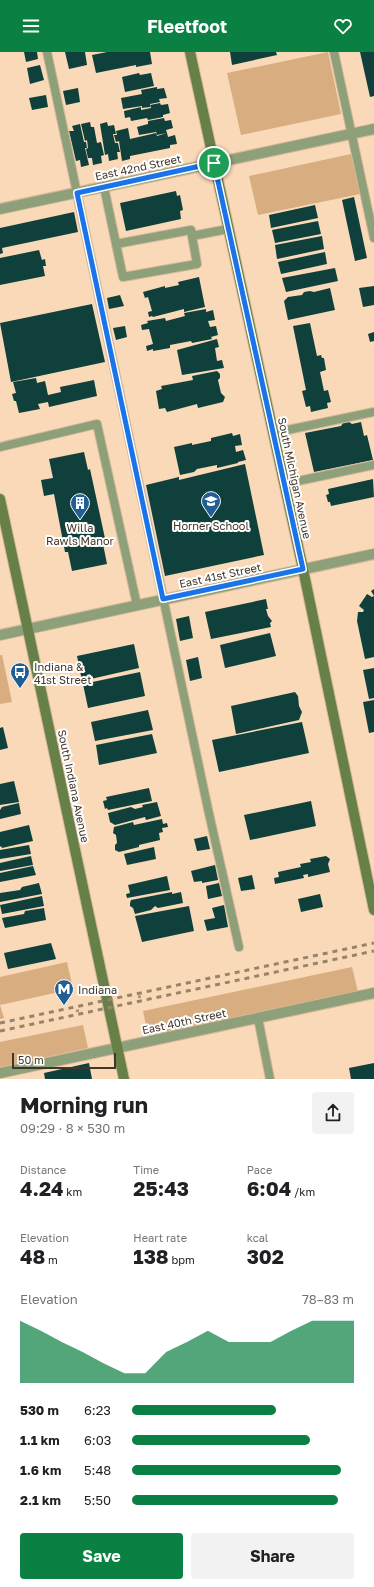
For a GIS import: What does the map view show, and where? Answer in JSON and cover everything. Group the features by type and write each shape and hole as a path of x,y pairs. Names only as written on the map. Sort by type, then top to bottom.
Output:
{"street":[{"name":"South Michigan Avenue","path":"190,52 303,569 374,910"},
{"name":"East 42nd Street","path":"0,209 374,129"},
{"name":"South Indiana Avenue","path":"0,499 124,1079"},
{"name":"East 41st Street","path":"0,635 374,554"},
{"name":"East 40th Street","path":"0,1073 374,993"}],"lane":[{"path":"47,52 163,599 239,947"},
{"path":"334,52 374,238"},
{"path":"104,187 116,244 123,277 197,264 191,230 116,244"},
{"path":"192,236 228,228"},
{"path":"273,433 374,412"},
{"path":"0,447 97,424 137,605"},
{"path":"284,484 374,465"},
{"path":"258,1018 270,1079"}],"path":[{"path":"138,997 143,996"},
{"path":"76,1011 81,1010"}],"shaded area":[{"path":"328,52 341,114 241,135 227,73"},
{"path":"351,154 360,194 258,215 249,176"},
{"path":"0,655 2,655 12,702 0,704"},
{"path":"67,962 73,989 0,1005 0,977"},
{"path":"352,967 358,992 148,1035 143,1011"},
{"path":"0,1005 4,1018 0,1019"},
{"path":"83,1025 88,1048 0,1067 0,1042"}],"building":[{"path":"24,52 37,52 38,59 26,62"},
{"path":"65,52 85,52 87,65 69,69"},
{"path":"107,52 150,52 152,64 136,67 136,65 96,73 92,55"},
{"path":"230,52 276,52 277,55 232,65"},
{"path":"360,52 374,52 374,96 370,97"},
{"path":"40,65 44,80 30,84 27,68"},
{"path":"139,73 140,75 151,73 154,86 125,92 122,77"},
{"path":"157,87 157,89 164,88 167,98 159,99 160,102 150,104 150,107 142,108 142,106 123,109 121,98 142,94 141,90"},
{"path":"78,88 80,102 66,105 63,91"},
{"path":"46,95 48,107 32,110 29,98"},
{"path":"160,103 161,105 168,104 170,113 163,115 163,117 148,120 147,118 131,121 130,117 125,118 124,111 141,107 141,110 151,108 150,105"},
{"path":"164,118 165,121 171,120 173,128 166,130 167,133 157,135 155,128 156,132 139,135 137,127 148,124 148,121"},
{"path":"90,122 91,127 94,127 97,143 101,142 104,155 101,156 102,163 93,165 92,158 88,158 86,149 88,148 87,140 85,141 81,124"},
{"path":"107,122 108,126 114,125 116,134 113,134 115,143 118,143 120,152 117,152 118,159 109,161 108,154 105,155 100,124"},
{"path":"80,124 84,142 86,142 87,148 85,148 89,165 81,167 80,160 76,161 69,131 74,131 72,126"},
{"path":"128,128 130,139 156,133 157,136 167,133 168,137 175,135 177,144 170,145 170,148 130,156 130,159 122,161 119,141 116,142 114,135 117,135 116,131"},
{"path":"176,191 177,196 180,195 183,210 180,211 181,219 126,231 120,203"},
{"path":"354,197 367,258 355,261 342,200"},
{"path":"315,205 318,218 271,228 269,215"},
{"path":"74,212 78,232 2,248 3,253 0,254 0,228"},
{"path":"318,221 321,234 275,243 272,230"},
{"path":"322,236 324,249 277,259 275,245"},
{"path":"39,250 42,260 45,259 46,266 43,266 45,276 0,285 0,258"},
{"path":"325,252 327,264 281,274 278,262"},
{"path":"335,268 338,281 286,292 282,278"},
{"path":"199,277 205,307 184,312 184,309 149,317 148,312 152,311 148,297 145,298 143,292 165,286 165,288 179,285 178,282"},
{"path":"374,286 374,305 363,307 359,288"},
{"path":"330,288 335,310 288,320 284,301 288,297 302,295 304,292 314,292"},
{"path":"120,295 124,306 109,309 107,298"},
{"path":"92,304 105,362 11,382 0,323"},
{"path":"206,309 206,312 213,310 215,320 208,321 210,327 216,326 218,335 211,337 212,339 192,343 191,341 170,345 170,348 153,351 153,349 147,351 146,346 153,344 149,329 142,330 141,325 148,323 147,321 165,318 166,321 185,316 184,313"},
{"path":"310,323 317,356 321,355 322,358 324,358 326,370 320,372 324,391 328,390 331,402 327,403 328,408 311,412 310,406 306,407 302,391 306,390 293,326"},
{"path":"125,326 127,337 116,340 113,328"},
{"path":"374,332 374,341 370,342 368,334"},
{"path":"217,339 219,347 215,348 217,361 222,360 224,368 182,375 177,350"},
{"path":"217,371 220,374 220,378 218,380 221,393 225,397 223,402 198,408 197,404 167,412 165,408 159,409 156,391 162,389 161,386 193,380 192,376"},
{"path":"36,378 37,383 45,381 48,395 61,392 60,387 94,380 97,396 49,407 48,402 38,404 40,409 19,413 16,401 14,401 12,394 16,393 13,382"},
{"path":"349,422 352,424 361,422 364,436 367,435 373,460 314,472 305,433 341,426 343,423"},
{"path":"232,433 233,436 240,434 242,445 235,446 236,452 243,450 246,460 217,468 217,465 197,469 194,472 180,475 174,447 211,441 211,438"},
{"name":"Willa Rawls Manor","path":"84,452 88,470 90,469 106,543 103,544 107,564 72,571 68,552 65,552 54,494 44,496 41,480 53,478 49,459"},
{"path":"245,464 264,555 165,576 146,485 179,477 179,480"},
{"path":"373,479 374,497 331,506 330,502 328,502 326,495 329,494 328,489"},
{"path":"374,589 374,596 371,591"},
{"path":"367,594 372,597 374,596 374,657 365,659 357,621 358,612 363,612 364,610 359,606"},
{"path":"266,599 268,609 266,609 268,616 272,621 270,623 271,627 211,639 205,612"},
{"path":"189,616 193,638 180,641 176,619"},
{"path":"270,633 276,656 225,668 220,645"},
{"path":"134,644 139,668 82,681 77,656"},
{"path":"198,657 202,678 190,681 186,660"},
{"path":"374,668 374,698 369,699 363,670"},
{"path":"140,672 145,696 88,708 83,684"},
{"path":"295,692 298,696 299,706 302,712 299,720 236,734 231,706"},
{"path":"374,700 374,732 369,733 363,702"},
{"path":"148,710 153,730 95,741 91,722"},
{"path":"302,722 309,753 219,772 212,740"},
{"path":"3,727 8,748 0,750 0,728"},
{"path":"152,734 157,753 99,765 96,745"},
{"path":"14,781 19,802 0,805 0,784"},
{"path":"149,788 152,801 108,810 107,808 105,809 103,801 107,800 106,797"},
{"path":"311,801 316,826 250,840 244,815"},
{"path":"157,802 161,816 146,820 145,817 115,825 110,822 108,813 131,807 135,809 143,807 142,805"},
{"path":"19,803 21,814 0,819 0,810 2,807"},
{"path":"162,819 163,824 167,823 168,827 162,828 163,832 159,833 160,840 119,852 115,850 115,845 117,843 116,835 113,833 114,827 133,822 134,825"},
{"path":"29,825 33,841 2,848 1,846 0,847 0,832"},
{"path":"207,836 210,849 197,851 194,839"},
{"path":"29,845 31,854 0,859 0,850"},
{"path":"154,847 156,859 127,865 124,854"},
{"path":"31,856 33,865 0,871 0,863"},
{"path":"326,856 330,859 328,864 330,872 308,877 308,874 303,875 304,878 275,884 274,878 279,877 278,872 301,867 300,864 311,862 310,859"},
{"path":"215,865 218,880 202,883 202,881 194,882 191,871"},
{"path":"33,866 36,875 0,882 0,873"},
{"path":"252,875 255,889 241,891 238,878"},
{"path":"167,876 170,890 127,898 126,894 130,893 128,885"},
{"path":"39,883 42,894 0,902 0,893 20,890 22,887"},
{"path":"219,883 222,896 208,899 206,886"},
{"path":"172,892 172,894 181,892 183,903 158,908 155,906 151,910 135,914 133,908 130,906 131,900"},
{"path":"320,894 323,907 301,912 298,899"},
{"path":"42,896 44,906 2,914 0,905"},
{"path":"224,905 228,927 207,931 204,920 215,918 212,908"},
{"path":"189,906 194,931 142,942 135,916"},
{"path":"44,908 46,920 5,928 2,918 24,914 25,911"},
{"path":"51,943 56,959 8,969 4,953"},
{"path":"89,1063 92,1079 45,1079 44,1073"},
{"path":"374,1063 374,1079 351,1079 349,1068"}],"railway":[{"path":"0,1023 374,943"},
{"path":"0,1031 374,951"}],"place":[{"name":"Horner School","path":"211,518"},
{"name":"Willa Rawls Manor","path":"80,520"},
{"name":"Indiana & 41st Street","path":"20,689"},
{"name":"Indiana","path":"64,1006"}],"route":[{"path":"214,163 303,569 163,599 77,193 214,163"}]}
